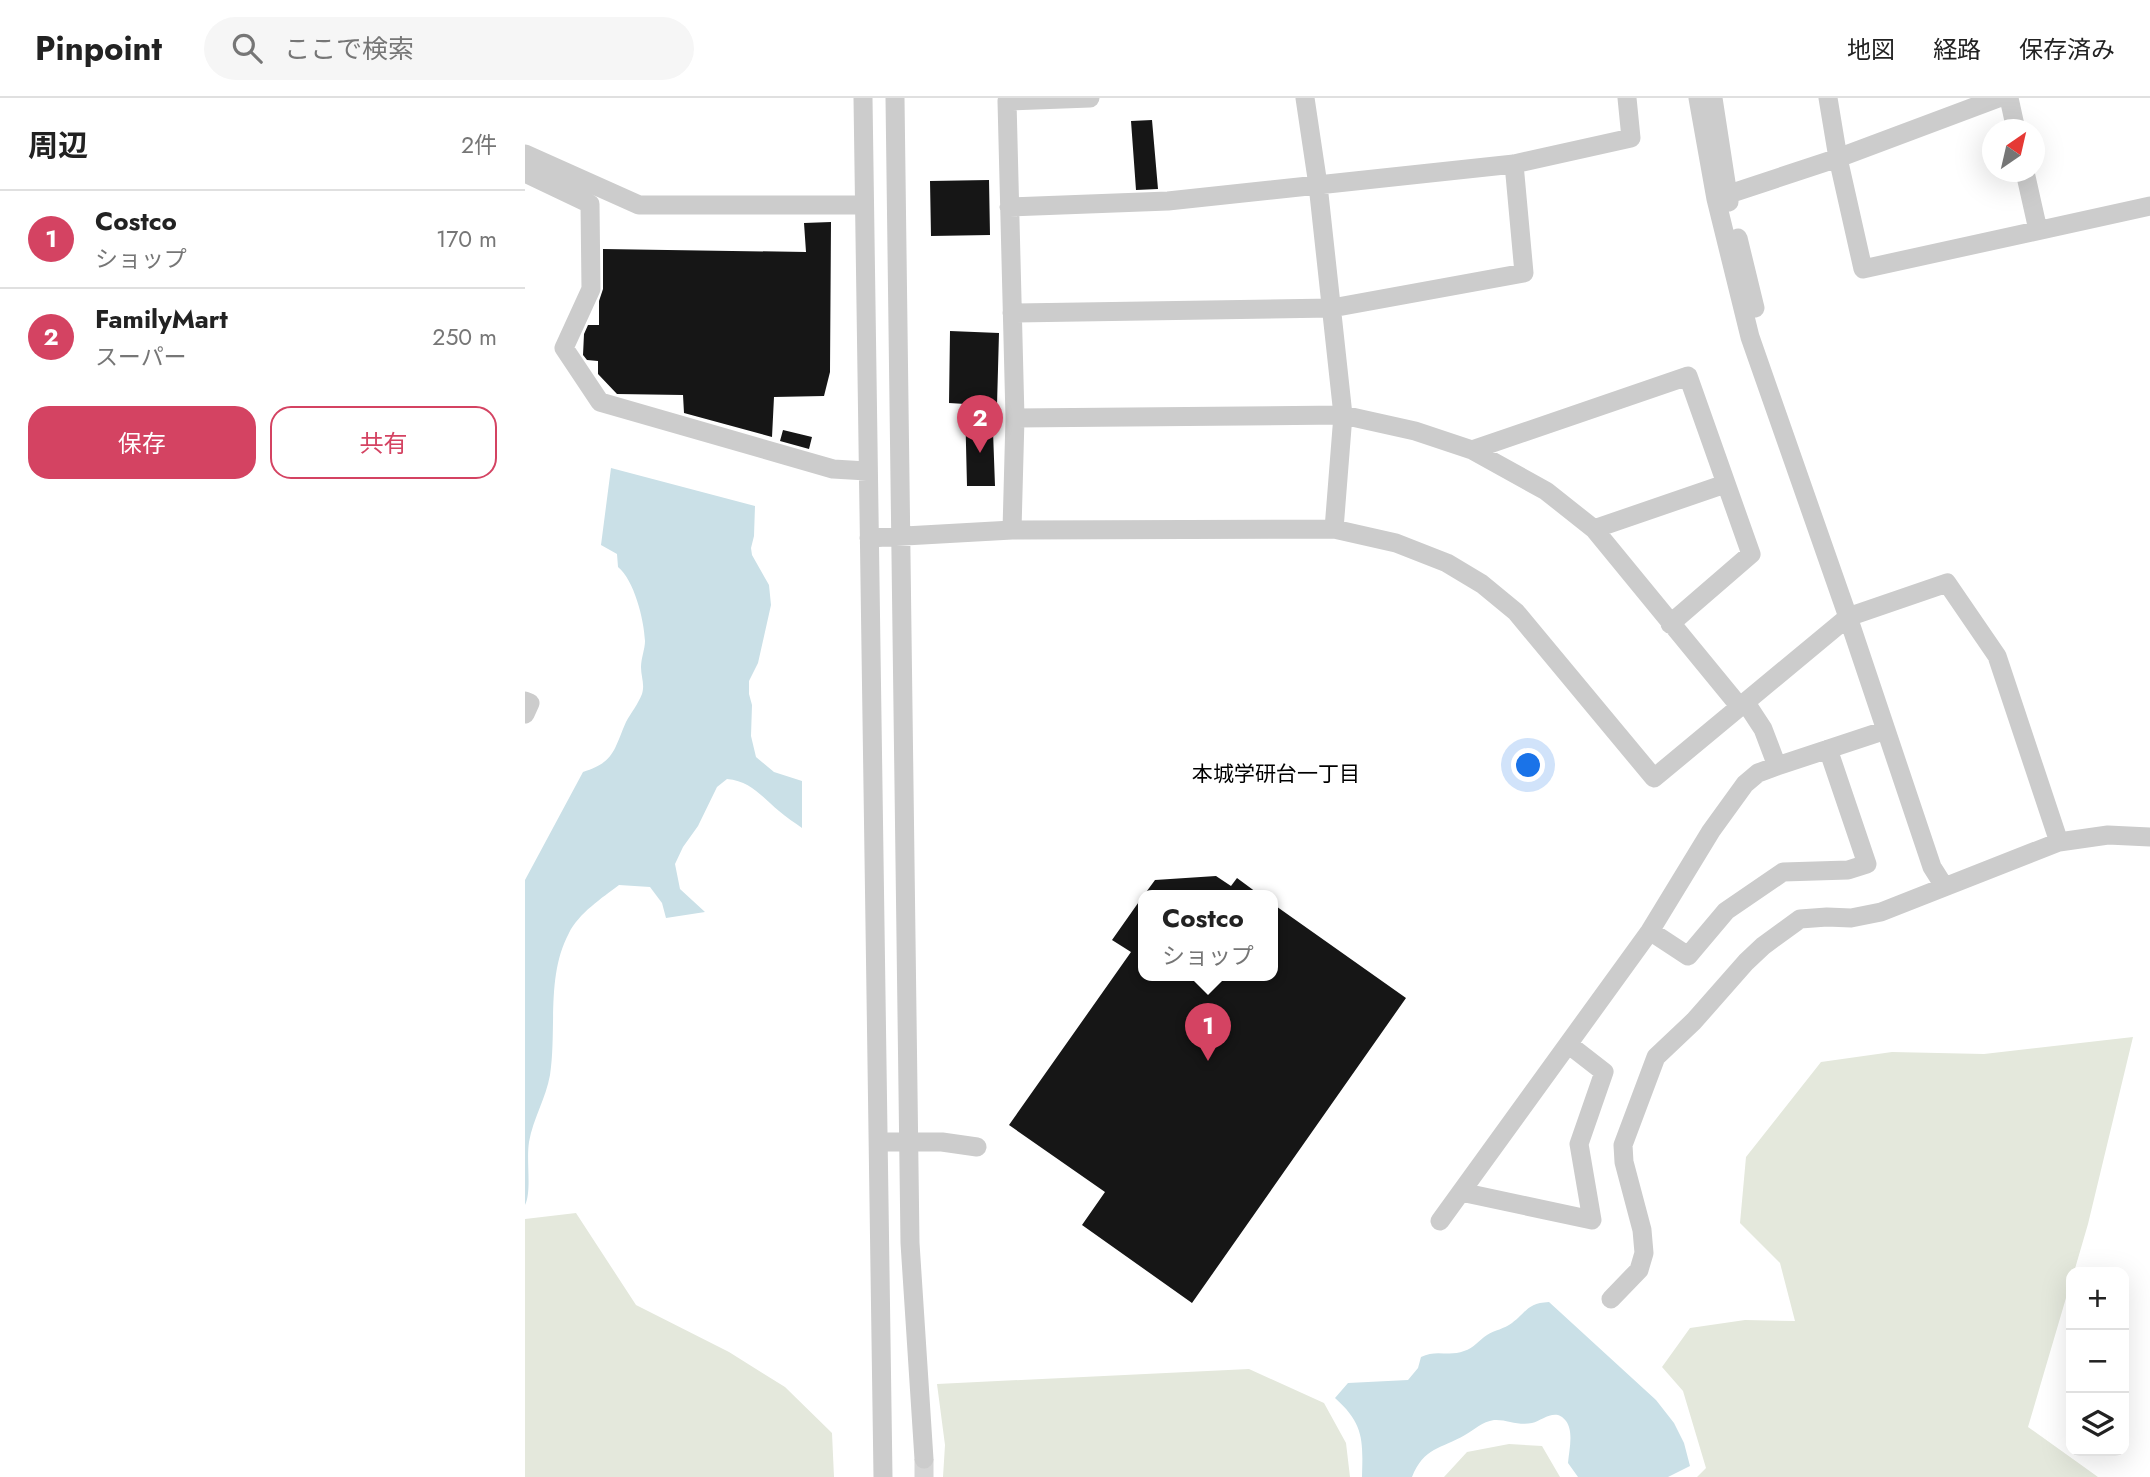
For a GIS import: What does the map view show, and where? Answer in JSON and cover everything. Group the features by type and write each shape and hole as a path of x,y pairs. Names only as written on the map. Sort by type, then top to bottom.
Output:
{"street":[{"path":"863,98 883,1477"},
{"path":"895,98 910,1243 925,1459"},
{"path":"1012,530 1013,313 1007,101 1090,98"},
{"path":"1305,98 1318,185 1343,415 1334,530"},
{"path":"1009,207 1168,201 1514,164 1631,138 1627,98"},
{"path":"1697,98 1762,335 1853,615 1886,730 1933,867 1944,886"},
{"path":"1713,98 1722,197"},
{"path":"1828,98 1837,158 1863,269 2150,206"},
{"path":"1722,197 1837,158 1998,98"},
{"path":"2009,98 2014,119"},
{"path":"525,154 639,205 863,205"},
{"path":"1013,313 1332,307 1524,273 1514,164"},
{"path":"525,173 590,204 591,289 564,348 600,402 833,469 867,471"},
{"path":"2027,182 2038,230"},
{"path":"1472,450 1688,376 1751,554 1670,624"},
{"path":"1014,418 1343,415 1415,431 1472,450 1546,491 1594,529 1670,624 1763,729 1777,766"},
{"path":"1594,529 1725,484"},
{"path":"869,538 1012,530 1334,530 1396,543 1447,563 1482,584 1516,612 1654,778 1853,615 1947,583 1997,656 2059,842"},
{"path":"1853,615 1945,863 1944,886"},
{"path":"525,701 530,704 525,714"},
{"path":"1440,1221 1650,931 1711,831 1745,784 1758,773 1886,730"},
{"path":"1650,931 1688,956 1726,911 1783,872 1848,870 1867,864 1828,749"},
{"path":"1611,1299 1639,1270 1644,1253 1642,1230 1624,1162 1623,1145 1656,1058 1763,946 1800,919 1827,916 1851,918 1881,912 2059,842 2108,835 2150,837"},
{"path":"876,886 905,885"},
{"path":"1461,1192 1592,1220 1579,1144 1604,1072 1568,1044"},
{"path":"879,1142 909,1140 977,1147"}],"shaded area":[{"path":"2133,1037 2088,1224 2075,1267 2066,1267 2066,1298 2028,1427 2098,1477 1697,1477 1706,1468 1683,1391 1662,1367 1690,1328 1745,1320 1795,1321 1780,1263 1740,1223 1746,1157 1821,1062 1892,1052 1984,1054"},
{"path":"576,1213 636,1305 729,1352 785,1387 832,1433 834,1477 525,1477 525,1219"},
{"path":"1249,1369 1324,1403 1346,1443 1350,1477 943,1477 945,1445 937,1384"},
{"path":"1509,1444 1542,1446 1560,1477 1444,1477 1467,1452"}],"water":[{"path":"611,468 755,506 752,555 769,585 771,605 758,663 749,681 752,705 751,736 756,757 774,772 802,781 802,828 750,786 727,779 717,787 675,864 680,889 705,912 666,918 662,903 650,887 619,885 591,906 573,926 557,967 550,1075 529,1142 528,1192 525,1205 525,880 583,772 608,759 643,690 641,667 645,641 640,611 629,581 618,567 617,554 601,545"},
{"path":"1549,1302 1656,1400 1674,1423 1684,1443 1690,1466 1668,1477 1578,1477 1568,1463 1570,1430 1562,1417 1554,1415 1527,1424 1499,1420 1486,1422 1428,1454 1412,1477 1362,1477 1360,1433 1352,1416 1335,1398 1348,1383 1408,1380 1418,1368 1421,1357 1468,1350 1487,1335 1512,1323 1532,1306"}],"building":[{"path":"1152,120 1158,189 1136,190 1131,121"},
{"path":"989,180 990,235 931,236 930,181"},
{"path":"831,222 830,372 824,396 774,397 772,437 684,413 683,395 617,394 598,374 598,361 587,360 583,355 584,334 588,325 599,325 599,301 603,289 603,249 806,252 804,223"},
{"path":"950,331 999,333 997,405 992,404 995,486 967,486 965,404 949,403"},
{"path":"783,430 812,437 809,449 780,441"},
{"path":"1216,876 1231,886 1237,878 1253,890 1148,890 1155,880"},
{"path":"1138,903 1138,981 1278,981 1278,908 1406,998 1192,1303 1082,1225 1105,1192 1009,1125 1131,952 1112,940"}],"tunnel":[{"path":"924,1459 924,1477"}],"place":[{"name":"FamilyMart","path":"980,453"},
{"name":"Costco","path":"1208,1061"}],"district":[{"name":"本城学研台一丁目","path":"1276,774"}]}
